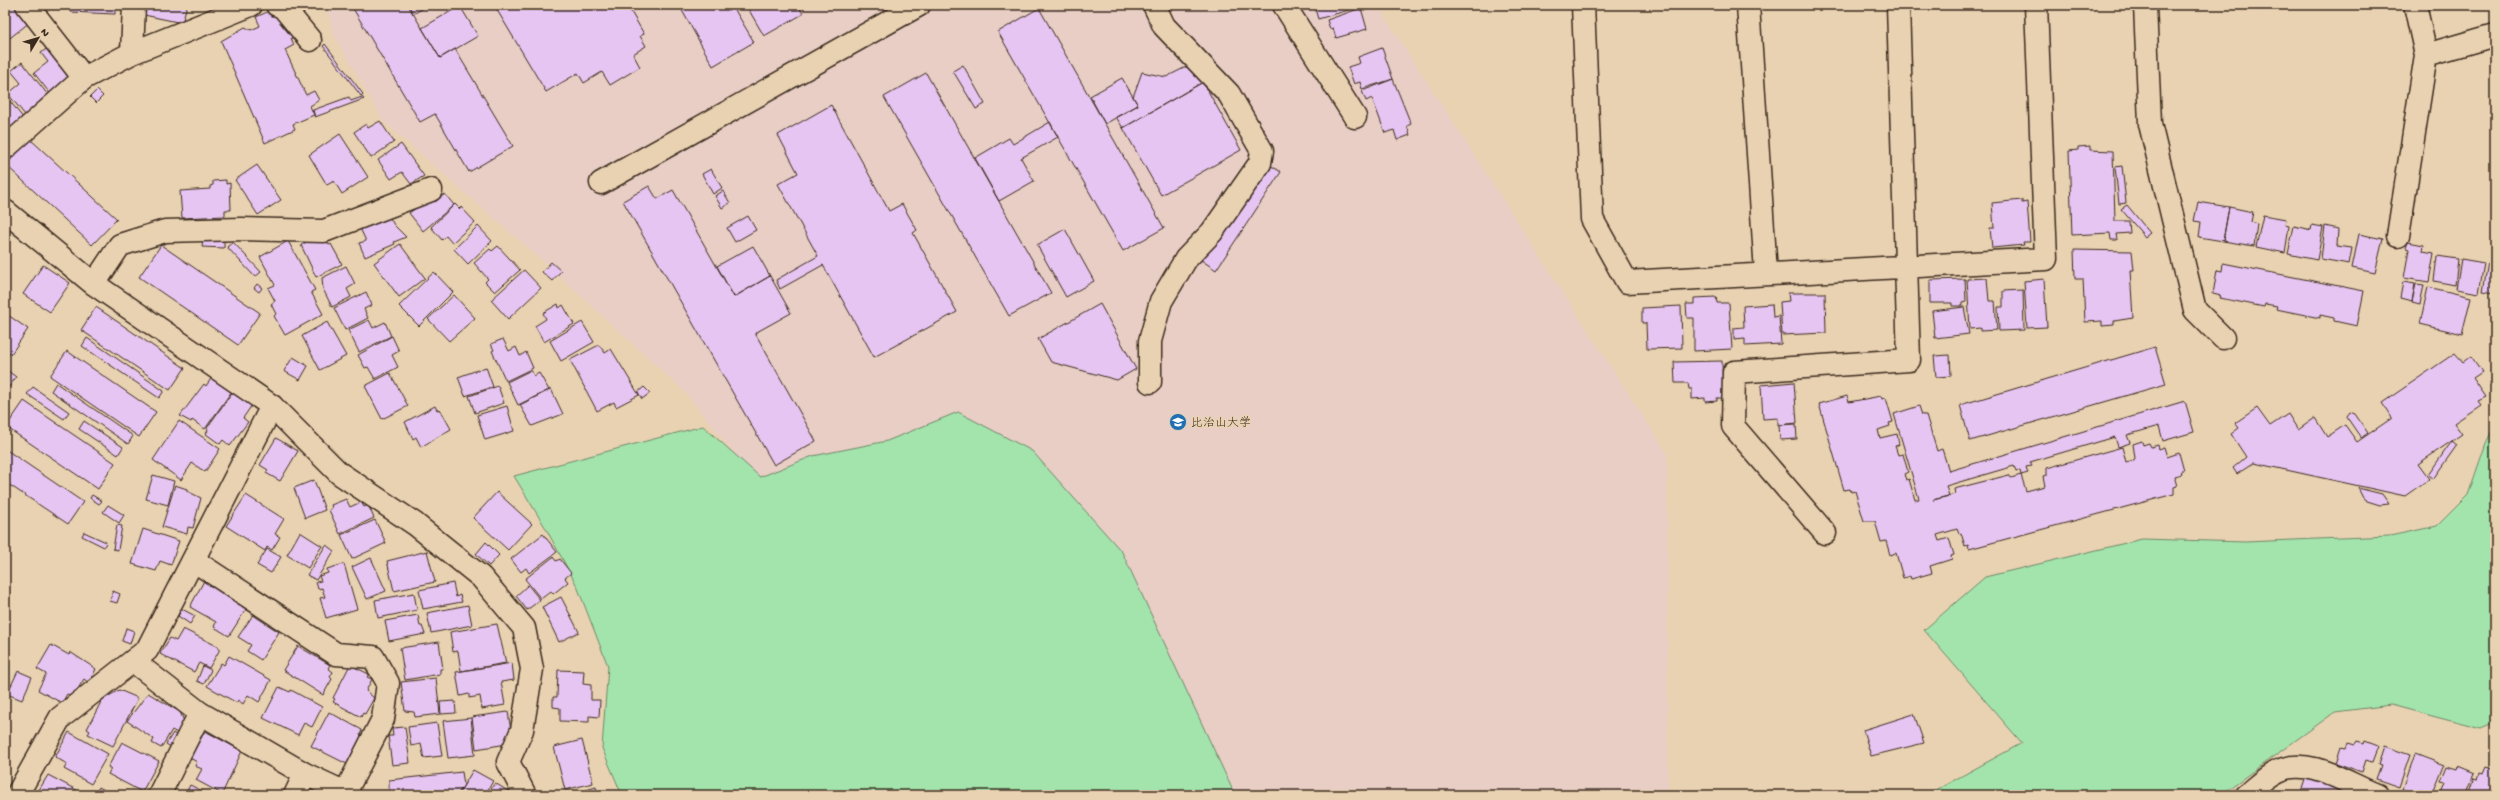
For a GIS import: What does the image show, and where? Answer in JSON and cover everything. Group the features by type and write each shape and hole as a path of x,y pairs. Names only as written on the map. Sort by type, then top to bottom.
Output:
{"street":[{"path":"27,5 84,78"},
{"path":"132,53 134,5"},
{"path":"5,148 84,78 132,53 251,5"},
{"path":"277,5 282,6 310,40"},
{"path":"601,184 919,5"},
{"path":"1150,382 1150,341 1161,301 1186,259 1212,232 1260,163 1262,151 1228,94 1164,26 1154,5"},
{"path":"1284,5 1355,117"},
{"path":"1583,5 1592,219 1627,282 1906,265 2046,259 2036,5"},
{"path":"1748,5 1766,273"},
{"path":"1825,533 1733,426 1734,372 1909,360 1898,5"},
{"path":"2145,5 2152,132 2195,310 2223,338"},
{"path":"2398,236 2426,54 2415,5"},
{"path":"2426,54 2495,35"},
{"path":"94,284 120,245 165,231 241,229 324,230 431,190"},
{"path":"5,212 94,284 272,406 339,473 416,524 481,577 524,628 532,669 522,730 508,762 525,795"},
{"path":"17,795 60,718 147,650 272,406"},
{"path":"133,661 200,713 306,774 348,794 384,718 388,683 373,657 336,654 193,560"},
{"path":"159,795 200,713"},
{"path":"2246,795 2277,771 2297,765 2317,770 2369,794"},
{"path":"295,795 306,774"}],"shaded area":[{"name":"比治山大学","path":"326,5 1377,5 1667,453 1668,795 1169,795 778,508 685,392 544,262 384,122 334,35"}],"green space":[{"path":"958,412 1032,451 1122,552 1235,795 622,795 602,748 608,666 577,586 545,527 514,476 703,426 760,477 813,456 887,441"},
{"path":"2495,425 2495,723 2481,729 2391,705 2335,712 2220,795 1927,795 2022,743 1924,630 1985,577 2142,539 2245,542 2390,536 2437,526 2468,495 2486,443"}],"building":[{"path":"17,5 30,22 6,41 5,6"},
{"path":"70,5 115,5 115,14 70,12"},
{"path":"147,5 187,5 182,23 144,15"},
{"path":"351,5 408,5 440,58 455,49 513,146 469,172 435,114 420,122"},
{"path":"408,5 429,5 413,14"},
{"path":"494,5 627,5 644,34 640,36 646,46 633,54 640,67 610,85 602,72 584,83 578,73 546,92"},
{"path":"679,5 732,5 754,42 713,66"},
{"path":"746,5 798,5 803,14 764,36"},
{"path":"1314,5 1351,5 1352,9 1318,19"},
{"path":"460,6 478,36 440,58 422,28"},
{"path":"1039,8 1164,228 1123,251 998,32"},
{"path":"1361,8 1367,29 1336,38 1333,28 1330,29 1327,20"},
{"path":"274,9 298,34 291,38 294,45 285,50 306,95 314,91 319,100 310,106 314,115 293,124 295,129 265,143 221,41 245,27 251,30 260,26 256,17"},
{"path":"325,44 363,94 361,96 323,46"},
{"path":"49,47 71,75 52,96 34,73 48,62 41,53"},
{"path":"1382,48 1393,79 1362,89 1360,82 1354,84 1348,67 1360,63 1358,57"},
{"path":"22,62 48,95 40,101 42,103 26,116 8,94 21,83 11,71"},
{"path":"1192,64 1203,82 1123,128 1116,117 1138,105 1133,97 1142,72 1166,77"},
{"path":"963,65 985,104 976,109 953,71"},
{"path":"926,73 1051,293 1009,316 884,97"},
{"path":"1122,78 1138,105 1105,124 1090,96"},
{"path":"1393,79 1411,124 1407,126 1410,135 1397,140 1394,130 1385,133 1372,98 1366,101 1362,91"},
{"path":"1203,82 1241,150 1161,195 1123,128"},
{"path":"97,90 103,96 96,103 90,97"},
{"path":"5,95 24,119 5,134"},
{"path":"349,97 351,101 362,97 364,99 315,117 313,110"},
{"path":"831,105 889,211 902,204 917,230 913,233 957,312 874,357 823,265 780,289 776,280 818,256 778,184 798,173 778,135"},
{"path":"380,121 394,142 371,158 354,132 366,124 368,128"},
{"path":"1050,122 1058,137 1021,158 1034,181 999,201 975,158 1009,138 1013,144"},
{"path":"340,134 368,177 342,194 334,181 327,185 309,155"},
{"path":"30,139 117,219 92,245 6,165"},
{"path":"401,144 424,176 411,184 402,172 391,179 378,160"},
{"path":"2090,146 2090,150 2113,151 2115,221 2129,221 2130,233 2116,234 2117,240 2111,240 2110,233 2072,235 2069,151 2078,150 2078,147"},
{"path":"1265,162 1281,172 1216,270 1201,260"},
{"path":"257,165 281,200 258,215 235,180"},
{"path":"2122,166 2126,203 2119,204 2115,167"},
{"path":"711,169 722,188 713,194 702,174"},
{"path":"226,180 226,184 230,183 231,210 225,210 225,216 182,218 180,191 210,189 210,186 213,185 213,181"},
{"path":"649,186 657,199 673,190 734,297 770,276 791,313 755,333 816,441 774,465 623,201"},
{"path":"723,191 730,203 722,208 715,196"},
{"path":"445,194 454,205 423,231 409,213 432,197 435,202"},
{"path":"2022,200 2022,203 2027,202 2030,242 2023,242 2024,245 1992,248 1990,228 1994,228 1992,203"},
{"path":"2198,202 2229,207 2223,241 2199,237 2201,222 2194,221"},
{"path":"455,204 460,209 461,207 475,222 452,243 446,236 442,240 431,227"},
{"path":"2127,205 2150,233 2145,237 2121,209"},
{"path":"2229,207 2253,212 2251,222 2257,224 2254,246 2223,241"},
{"path":"387,213 394,225 406,237 394,242 395,244 365,257 359,243 366,241 358,224"},
{"path":"2263,215 2286,219 2285,225 2289,226 2285,253 2256,247"},
{"path":"748,216 756,230 735,242 727,228"},
{"path":"2312,225 2323,227 2317,260 2288,254 2294,226 2311,230"},
{"path":"478,226 492,241 468,264 454,249"},
{"path":"2325,226 2338,229 2337,246 2352,248 2349,264 2321,259"},
{"path":"1065,229 1094,281 1066,297 1037,245"},
{"path":"2359,234 2383,239 2375,273 2352,268"},
{"path":"316,237 325,238 329,245 331,244 342,264 316,277 301,245"},
{"path":"203,239 224,240 224,248 202,247"},
{"path":"288,241 315,290 311,292 323,314 285,335 274,316 276,314 271,304 275,301 268,288 275,285 260,257"},
{"path":"233,242 261,272 255,277 227,247"},
{"path":"2408,242 2424,245 2423,251 2434,253 2429,282 2404,278 2409,249 2406,248"},
{"path":"400,244 425,278 399,297 374,263"},
{"path":"161,245 260,313 238,345 139,277"},
{"path":"498,246 520,270 495,292 485,282 488,279 474,263 490,249 492,251"},
{"path":"753,246 770,276 734,297 717,266"},
{"path":"2074,250 2132,251 2134,270 2130,270 2133,318 2114,321 2114,325 2102,326 2102,321 2085,322 2083,279 2075,279"},
{"path":"2437,256 2458,259 2455,285 2434,281"},
{"path":"2461,259 2484,263 2479,293 2456,289"},
{"path":"551,262 561,271 552,281 542,272"},
{"path":"2488,262 2495,264 2495,293 2483,291"},
{"path":"2223,263 2364,291 2357,326 2334,321 2334,318 2320,315 2320,318 2276,309 2277,306 2265,304 2264,307 2220,298 2221,296 2213,294 2217,270 2222,271"},
{"path":"43,265 70,283 50,312 23,294"},
{"path":"346,266 355,284 347,289 351,297 332,307 323,289 322,278"},
{"path":"524,270 541,288 508,319 491,300"},
{"path":"434,272 453,292 419,326 399,306"},
{"path":"1987,278 1989,301 1995,301 1997,330 1980,331 1980,328 1970,329 1967,279"},
{"path":"1965,279 1966,302 1962,303 1962,306 1952,306 1952,303 1930,303 1930,280"},
{"path":"2044,279 2047,327 2027,328 2024,281"},
{"path":"2403,282 2415,284 2412,301 2400,298"},
{"path":"257,284 262,288 259,292 254,288"},
{"path":"2416,284 2424,285 2420,304 2412,302"},
{"path":"2428,287 2471,297 2462,334 2420,324"},
{"path":"2023,290 2024,330 1999,331 1998,307 2003,307 2003,291"},
{"path":"366,292 372,305 364,309 368,318 345,330 334,308"},
{"path":"1788,293 1825,293 1826,333 1782,335 1780,302 1789,301"},
{"path":"454,295 475,318 449,341 428,319"},
{"path":"1716,297 1717,303 1729,303 1732,349 1694,351 1694,318 1687,318 1686,304 1694,304 1694,298"},
{"path":"558,304 559,308 563,305 574,324 544,342 535,326 546,319 543,313"},
{"path":"1100,304 1136,369 1117,380 1051,362 1038,339"},
{"path":"1772,304 1773,317 1779,316 1781,344 1745,346 1745,339 1734,340 1734,328 1744,327 1743,306"},
{"path":"1681,306 1682,348 1647,349 1646,323 1642,323 1642,308"},
{"path":"96,307 185,368 170,390 81,330"},
{"path":"1964,307 1969,334 1935,338 1932,311"},
{"path":"5,313 28,329 11,354 5,350"},
{"path":"369,320 373,328 385,322 391,336 359,352 348,330"},
{"path":"327,322 346,356 320,370 302,336"},
{"path":"582,322 594,342 561,361 550,341"},
{"path":"392,336 399,351 392,355 398,367 375,379 368,367 365,368 358,355"},
{"path":"87,338 164,391 159,398 82,346"},
{"path":"503,339 509,351 516,347 520,356 526,352 533,368 506,381 492,351 494,350 491,344"},
{"path":"599,345 605,353 611,349 639,395 616,407 614,402 597,411 570,360"},
{"path":"2155,347 2166,384 1970,441 1960,405"},
{"path":"67,351 156,412 139,437 50,376"},
{"path":"2455,353 2463,362 2471,356 2482,372 2473,378 2486,397 2478,401 2481,405 2454,423 2462,434 2418,464 2429,479 2405,496 2254,463 2237,474 2233,468 2246,457 2231,434 2239,428 2235,423 2257,408 2270,426 2288,414 2298,430 2315,418 2327,437 2345,425 2357,442 2392,418 2382,403"},
{"path":"1950,355 1951,376 1936,377 1934,356"},
{"path":"293,357 308,366 300,380 284,371"},
{"path":"1722,361 1723,398 1717,398 1717,401 1705,402 1705,398 1692,399 1692,389 1689,389 1688,383 1675,383 1674,362"},
{"path":"486,367 493,387 465,396 458,377"},
{"path":"531,370 534,376 539,373 549,390 518,405 507,382"},
{"path":"8,371 16,377 5,393 5,376"},
{"path":"390,373 408,406 382,419 365,386"},
{"path":"212,377 232,391 205,429 192,420 191,422 180,416 204,384 206,386"},
{"path":"1794,382 1797,423 1778,425 1778,418 1763,419 1761,385"},
{"path":"56,383 133,436 128,444 51,391"},
{"path":"498,386 504,403 475,413 469,396"},
{"path":"33,387 69,412 64,419 27,394"},
{"path":"644,387 650,393 642,399 638,392"},
{"path":"551,389 563,414 532,426 520,405"},
{"path":"233,391 252,405 243,418 248,422 230,446 223,440 220,444 206,434 208,430 207,428"},
{"path":"1847,396 1849,402 1881,396 1882,399 1886,398 1893,422 1889,423 1890,426 1878,430 1880,438 1897,434 1899,445 1895,446 1898,455 1903,454 1908,472 1904,474 1906,480 1909,479 1915,500 1919,499 1894,414 1919,406 1922,415 1926,415 1937,451 1942,449 1949,471 2185,401 2194,432 2163,441 2159,426 2127,435 2130,443 2118,447 2115,437 2030,462 2032,466 2026,467 2028,473 2021,475 2026,491 2045,486 2043,476 2047,475 2047,468 2122,447 2126,462 2134,460 2133,444 2142,441 2143,445 2149,443 2151,447 2158,445 2159,449 2164,447 2167,457 2179,453 2184,471 2181,471 2182,474 2174,476 2177,486 2174,487 2174,494 1969,549 1968,545 1965,546 1961,533 1959,534 1957,529 1937,535 1939,541 1949,538 1954,555 1951,556 1952,559 1930,566 1932,573 1911,579 1910,576 1903,578 1896,553 1890,555 1886,541 1881,542 1875,521 1864,521 1855,491 1851,492 1850,489 1844,490 1819,404","holes":["2014,466 2016,471 2020,470 2021,475 2011,478 2009,475 1954,489 1955,494 1949,496 1946,486"]},
{"path":"24,401 115,463 98,489 6,427"},
{"path":"435,406 437,410 440,409 451,429 421,447 416,437 413,439 405,422"},
{"path":"507,406 514,431 485,440 477,415"},
{"path":"2350,412 2355,414 2368,433 2361,438 2348,419 2347,416"},
{"path":"84,421 123,447 118,455 79,429"},
{"path":"179,421 220,449 205,472 192,463 181,480 153,460"},
{"path":"1796,424 1797,439 1780,440 1779,425"},
{"path":"276,438 298,451 280,481 266,473 268,470 260,465"},
{"path":"2452,441 2457,445 2433,479 2428,475"},
{"path":"5,449 83,502 68,524 5,482"},
{"path":"153,475 174,481 168,505 146,499"},
{"path":"314,480 325,510 305,518 294,488"},
{"path":"175,485 187,489 187,491 201,498 193,528 188,527 187,534 162,527"},
{"path":"2358,488 2382,494 2389,504 2380,505 2367,501 2363,498"},
{"path":"497,492 532,524 508,550 473,518"},
{"path":"92,495 102,501 99,504 90,498"},
{"path":"246,495 284,519 275,534 280,537 272,550 267,547 265,551 226,526"},
{"path":"346,499 350,507 361,502 364,507 368,505 374,518 340,534 329,510 332,508 331,505"},
{"path":"108,505 124,515 119,523 103,512"},
{"path":"375,520 386,543 352,559 341,535"},
{"path":"117,525 122,526 118,550 113,549"},
{"path":"143,529 179,541 171,565 160,561 156,571 132,564"},
{"path":"84,532 106,542 104,547 82,536"},
{"path":"300,532 322,546 308,568 287,555"},
{"path":"543,534 557,552 529,573 526,568 521,572 511,559"},
{"path":"486,542 499,555 489,566 476,554"},
{"path":"326,545 334,551 316,580 307,575"},
{"path":"267,549 281,557 271,573 257,565"},
{"path":"427,551 435,582 394,591 387,561"},
{"path":"553,557 556,561 560,559 571,573 565,578 568,582 553,594 551,591 541,599 525,579"},
{"path":"371,558 386,591 367,599 352,567"},
{"path":"344,564 357,609 326,618 320,598 325,597 322,588 318,589 316,582 321,581 319,576 328,573 327,569"},
{"path":"206,577 248,606 229,636 214,627 216,622 190,607"},
{"path":"453,583 456,597 460,595 462,602 423,609 419,590"},
{"path":"528,585 540,600 527,610 516,596"},
{"path":"113,591 120,594 117,603 110,601"},
{"path":"414,593 417,610 378,618 375,600"},
{"path":"561,597 579,632 559,642 542,607"},
{"path":"468,605 472,625 431,633 427,613"},
{"path":"182,609 195,616 190,624 178,616"},
{"path":"253,615 279,632 261,660 247,651 251,645 238,637"},
{"path":"418,615 420,626 422,626 425,634 389,641 385,621"},
{"path":"497,624 506,663 461,671 458,651 453,652 450,632"},
{"path":"126,628 134,631 130,644 122,641"},
{"path":"183,629 219,647 219,651 209,668 199,663 194,672 160,654 170,638 176,641"},
{"path":"439,642 443,669 440,669 440,674 405,680 400,648"},
{"path":"51,645 69,655 70,652 96,669 89,683 84,679 73,697 67,694 62,703 38,690 46,674 37,669"},
{"path":"298,646 330,665 328,668 333,672 330,677 332,679 323,695 283,670"},
{"path":"229,656 271,680 259,702 248,695 243,704 238,700 237,703 207,686 221,663 224,665"},
{"path":"512,663 514,680 501,682 505,705 482,709 480,696 469,698 469,694 460,696 456,672"},
{"path":"350,665 369,674 367,677 372,679 366,691 374,698 365,714 363,713 361,717 333,702 335,699 333,698"},
{"path":"203,666 211,670 204,684 197,681"},
{"path":"558,670 584,671 583,684 591,685 591,700 600,700 599,717 589,716 589,722 560,721 560,708 553,707 553,697 557,697"},
{"path":"18,671 32,677 22,700 7,694"},
{"path":"436,678 440,714 415,717 414,712 405,711 401,682"},
{"path":"279,687 290,692 291,690 322,707 312,727 304,723 298,735 263,718"},
{"path":"119,690 138,698 113,746 88,734 90,731 87,729 102,700"},
{"path":"148,693 180,712 184,721 177,733 172,730 161,748 152,743 154,739 127,721"},
{"path":"455,701 456,713 441,714 440,702"},
{"path":"329,712 362,730 360,735 364,737 351,766 311,746"},
{"path":"508,712 513,743 476,749 472,717"},
{"path":"1914,714 1924,743 1871,756 1863,730"},
{"path":"471,718 475,755 448,758 443,721"},
{"path":"437,723 442,756 424,758 421,744 411,746 408,727"},
{"path":"405,727 410,763 392,765 388,736 393,736 392,728"},
{"path":"205,731 242,751 222,794 196,780 202,769 195,766 197,762 190,758"},
{"path":"69,732 108,754 91,784 64,769 67,764 55,757"},
{"path":"173,733 177,736 171,747 166,744"},
{"path":"582,740 593,783 565,790 554,747"},
{"path":"2365,741 2378,746 2372,762 2366,760 2362,772 2336,763 2341,747 2346,748 2348,743 2355,745 2357,742 2364,744"},
{"path":"122,742 159,761 142,792 108,774 111,769 108,767"},
{"path":"2384,746 2410,755 2399,787 2376,779 2381,765 2378,764"},
{"path":"2415,754 2444,765 2433,793 2421,789 2419,794 2403,789"},
{"path":"2447,766 2457,769 2458,766 2475,773 2466,795 2440,795 2445,782 2441,781"},
{"path":"2486,766 2495,769 2493,795 2469,795 2475,777 2478,778 2480,772 2483,773"},
{"path":"473,770 493,781 485,795 458,795"},
{"path":"462,772 464,785 457,795 389,795 389,780"},
{"path":"48,775 86,795 44,795 45,793 39,790"},
{"path":"2306,777 2314,780 2316,777 2348,789 2346,795 2300,795"},
{"path":"495,783 511,793 510,795 487,795"},
{"path":"190,785 210,795 185,795"},
{"path":"99,787 113,795 95,795"},
{"path":"596,787 598,795 570,795"}],"place":[{"name":"比治山大学","path":"1178,422"}]}
